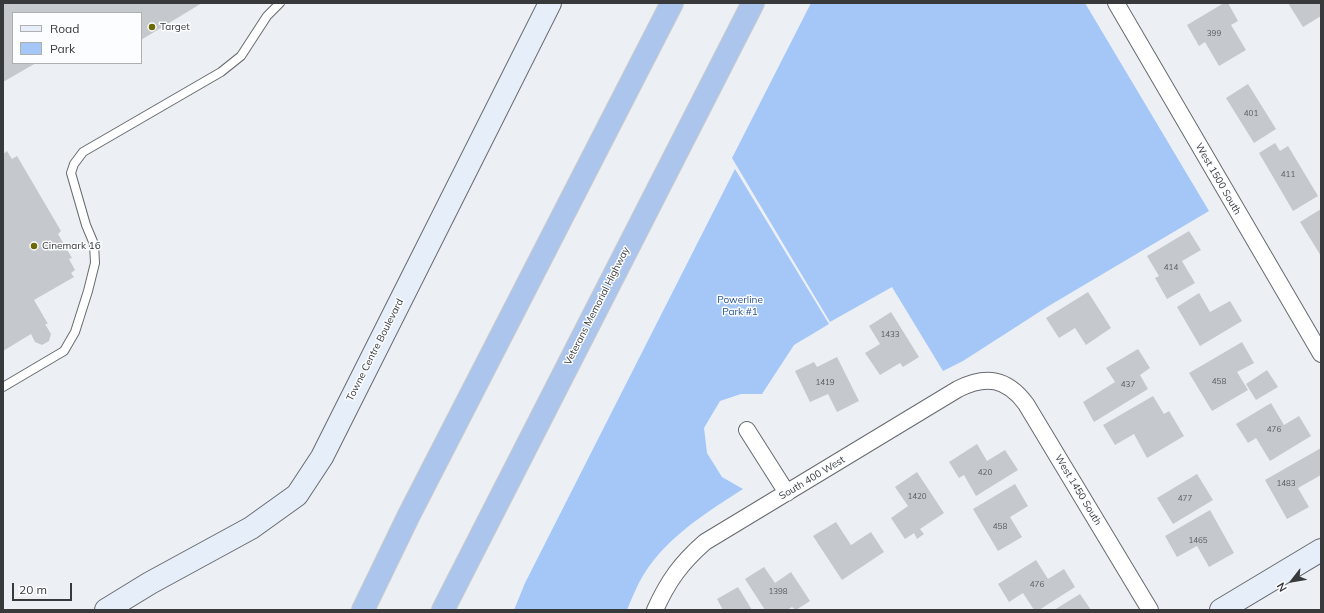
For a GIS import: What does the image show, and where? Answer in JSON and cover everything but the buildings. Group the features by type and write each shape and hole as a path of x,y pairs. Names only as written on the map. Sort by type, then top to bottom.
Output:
{"highway":[{"path":"363,610 413,508 672,3"},
{"name":"Veterans Memorial Highway","path":"442,610 753,3"}],"street":[{"name":"Towne Centre Boulevard","path":"106,610 251,528 297,494 322,457 550,3"},
{"name":"West 1500 South","path":"1116,3 1321,354"},
{"name":"South 400 West","path":"655,610 667,584 690,555 723,531 958,389 970,383 983,380 995,381"},
{"name":"West 1450 South","path":"995,381 1013,389 1026,404 1150,610"},
{"path":"748,430 787,493"},
{"path":"1221,610 1321,550"}],"lane":[{"path":"3,387 64,351 75,332 88,291 94,263 94,244 86,225 71,173 74,164 83,152 221,72 241,56 267,16 280,3"}],"green space":[{"path":"811,3 1085,3 1209,211 1047,307 963,361 943,371 892,287 830,322 732,158"},
{"name":"Powerline Park #1","path":"735,169 829,324 794,345 762,394 741,394 720,401 704,428 707,453 722,477 743,489 702,516 664,548 644,574 627,610 514,610 525,583"}],"place":[{"name":"Target","path":"152,27"},
{"name":"Cinemark 16","path":"34,246"}]}
